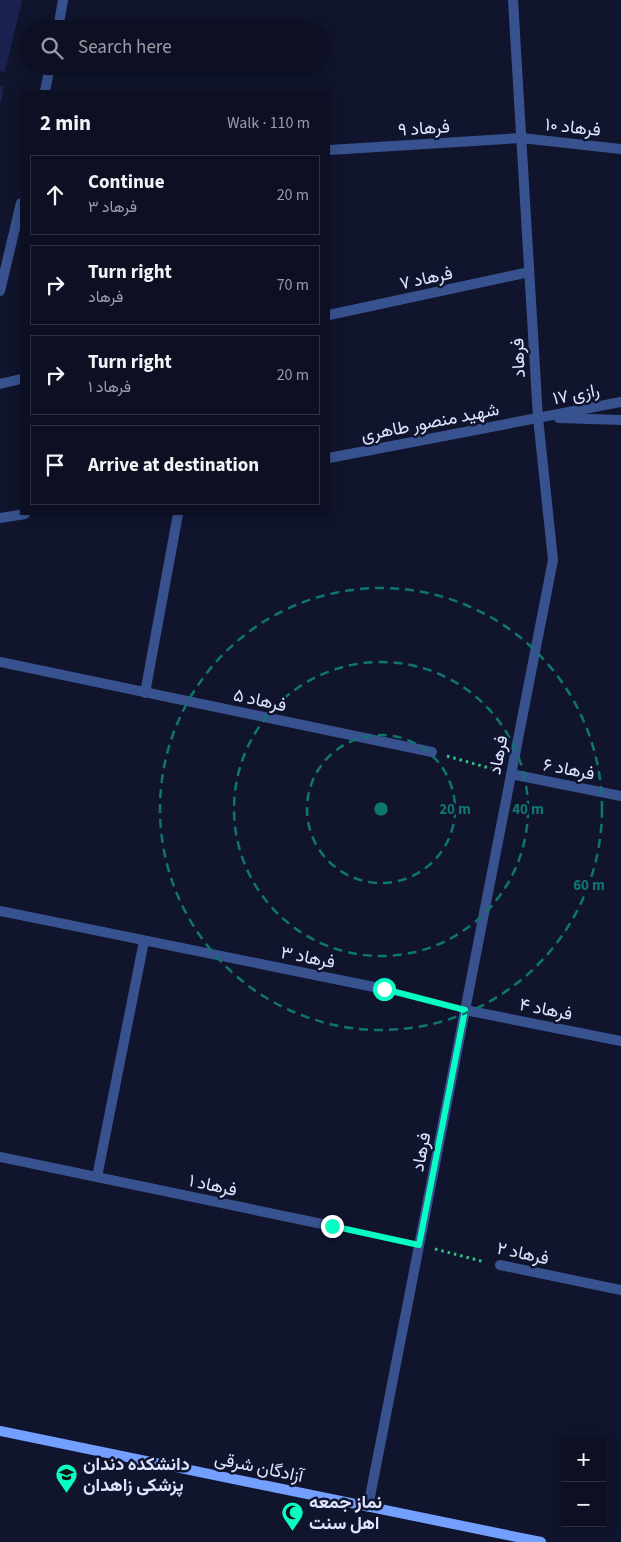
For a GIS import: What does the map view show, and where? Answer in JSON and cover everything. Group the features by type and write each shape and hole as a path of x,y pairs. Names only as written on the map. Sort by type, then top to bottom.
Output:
{"main road":[{"name":"آزادگان شرقی","path":"0,1430 541,1542"}],"street":[{"path":"60,20 64,0"},
{"name":"فرهاد","path":"368,1506 553,560 538,418 513,0"},
{"path":"45,90 48,75"},
{"name":"فرهاد ۱۰","path":"521,138 621,149"},
{"name":"فرهاد ۹","path":"330,150 521,138"},
{"path":"0,291 20,207"},
{"name":"فرهاد ۷","path":"330,315 529,272"},
{"path":"0,384 20,380"},
{"name":"رازی ۱۷","path":"538,418 621,402"},
{"path":"538,418 621,420"},
{"name":"شهید منصور طاهری","path":"330,458 538,418"},
{"path":"0,518 20,515"},
{"path":"145,692 178,515"},
{"name":"فرهاد ۵","path":"0,662 432,752"},
{"name":"فرهاد ۶","path":"511,774 621,796"},
{"name":"فرهاد ۳","path":"0,911 384,989"},
{"path":"97,1177 144,940"},
{"name":"فرهاد ۴","path":"465,1010 621,1041"},
{"name":"فرهاد ۱","path":"0,1157 332,1226"},
{"name":"فرهاد ۲","path":"500,1266 621,1290"}],"path":[{"path":"432,752 511,774"},
{"path":"384,989 465,1010"},
{"path":"332,1226 419,1245"},
{"name":"فرهاد ۲","path":"419,1245 500,1266"}],"building":[{"path":"0,0 22,0 5,72 0,71"},
{"path":"0,86 4,86 1,102 0,102"}],"place":[{"name":"دانشکده دندان پزشکی زاهدان","path":"67,1493"},
{"name":"نماز جمعه اهل سنت","path":"293,1531"}],"route":[{"path":"332,1226 419,1245 465,1010 384,989"}]}
